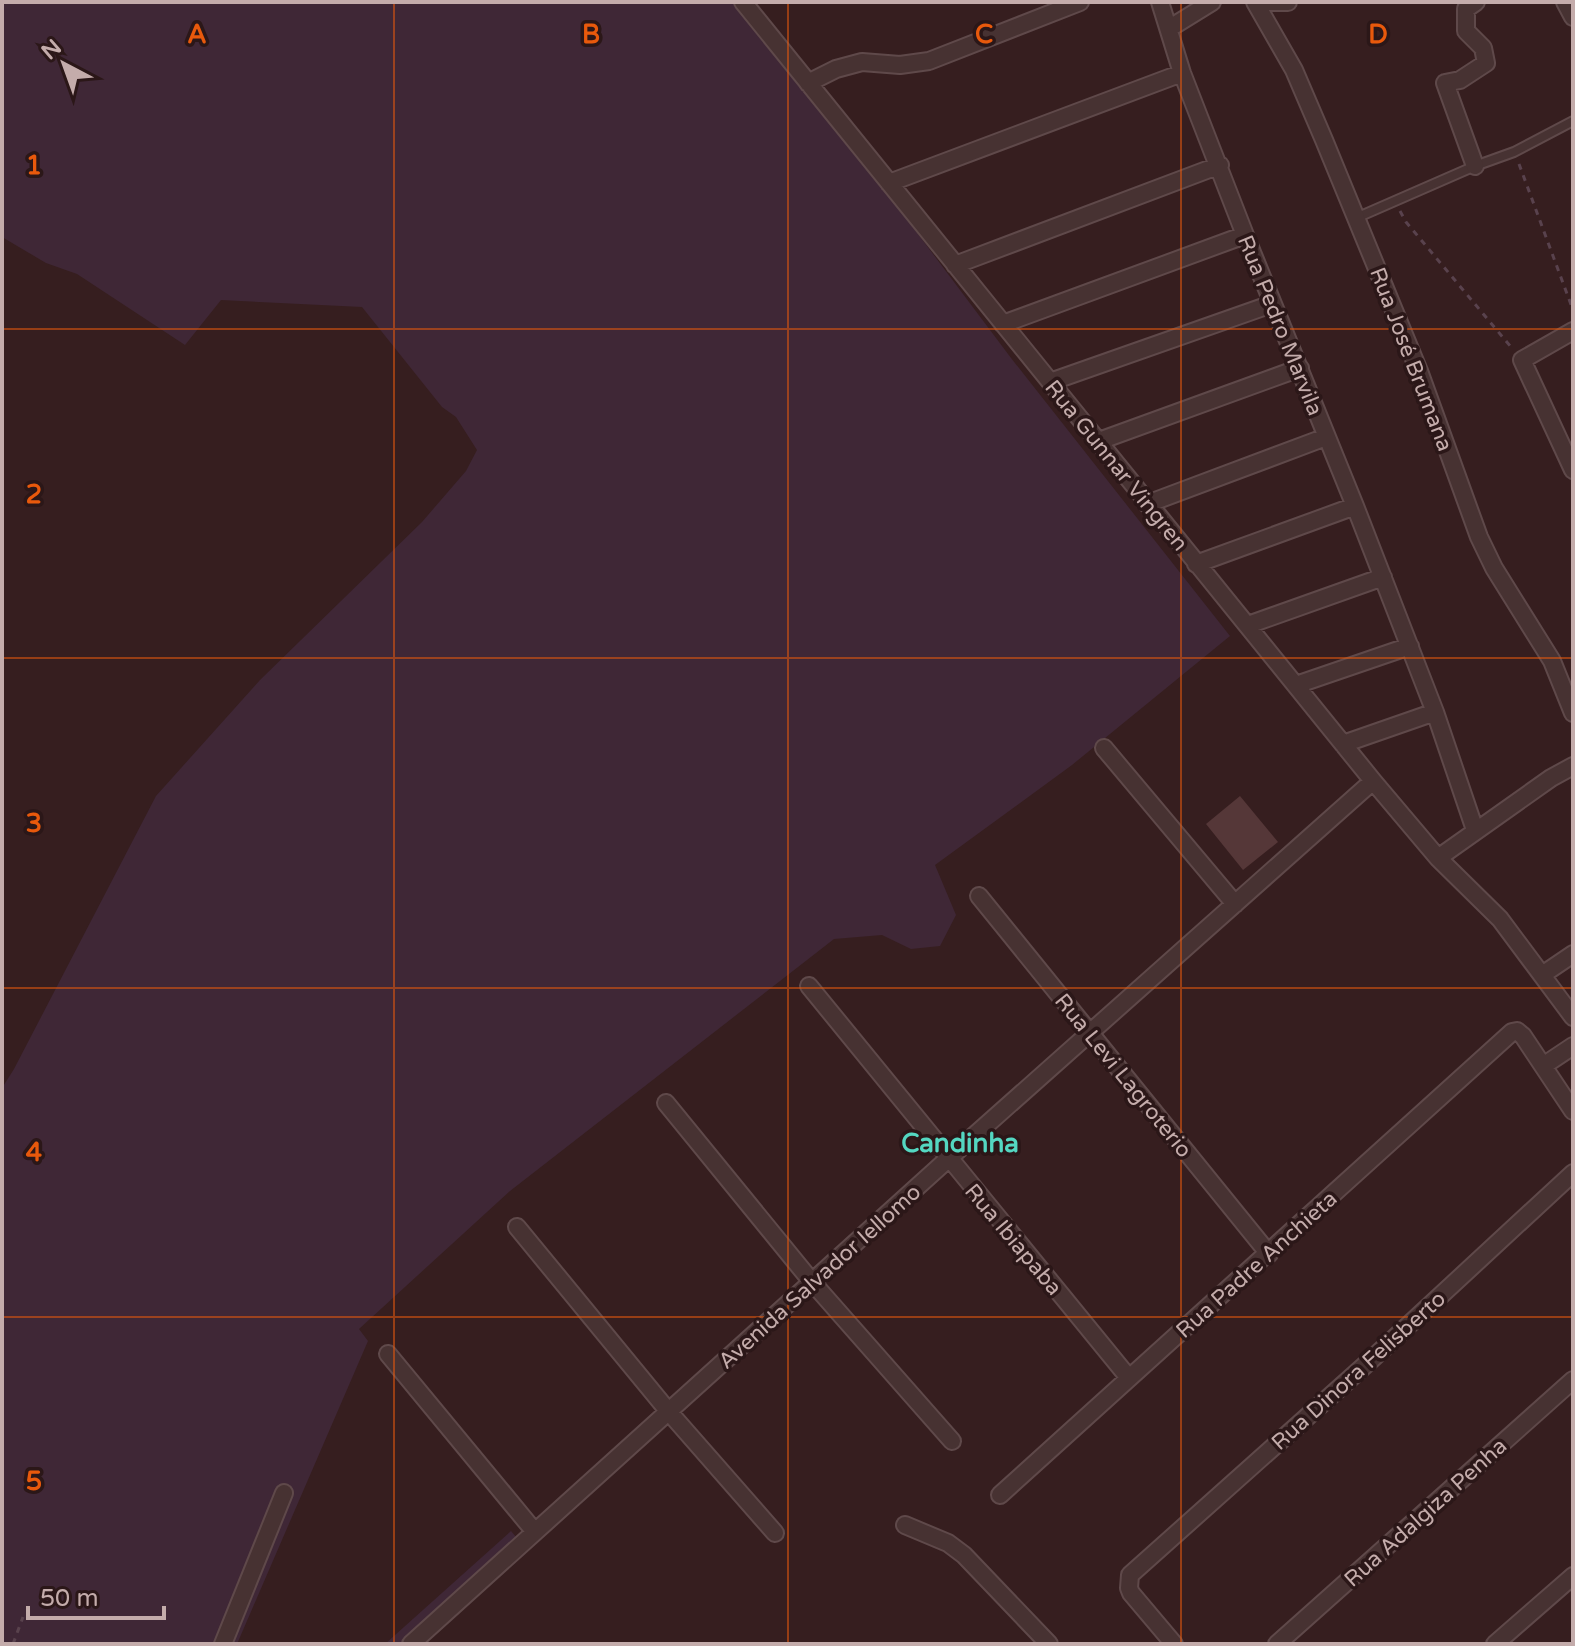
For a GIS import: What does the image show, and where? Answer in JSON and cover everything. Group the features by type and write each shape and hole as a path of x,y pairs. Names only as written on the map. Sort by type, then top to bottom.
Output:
{"street":[{"name":"Rua Gunnar Vingren","path":"743,2 1373,781 1438,858 1500,919 1573,1017"},
{"path":"808,83 836,69 862,62 910,65 929,61 1080,2"},
{"name":"Rua Pedro Marvila","path":"1160,2 1182,73 1410,646 1475,830"},
{"path":"1170,28 1212,2"},
{"name":"Rua José Brumana","path":"1255,2 1294,70 1356,218 1419,371 1479,537 1494,568 1552,661 1573,713"},
{"path":"1270,2 1288,2"},
{"path":"1475,166 1445,83 1460,80 1486,63 1483,48 1466,31 1466,9 1476,2"},
{"path":"1565,2 1573,17"},
{"path":"889,183 1182,73"},
{"path":"955,265 1220,165"},
{"path":"1003,324 1245,235"},
{"path":"1050,382 1272,304"},
{"path":"1573,331 1522,360 1573,470"},
{"path":"1099,441 1300,368"},
{"path":"1147,504 1326,437"},
{"path":"1196,564 1355,506"},
{"path":"1248,625 1383,577"},
{"path":"1296,685 1410,646"},
{"path":"1343,744 1435,712"},
{"path":"1104,748 1235,904"},
{"path":"1438,858 1573,766"},
{"name":"Avenida Salvador Iellomo","path":"411,1644 948,1159 1373,781"},
{"name":"Rua Levi Lagroterio","path":"979,896 1269,1254"},
{"path":"1542,975 1573,954"},
{"name":"Rua Ibiapaba","path":"809,986 1129,1378"},
{"name":"Rua Padre Anchieta","path":"1000,1495 1512,1032 1517,1031 1523,1036 1543,1066"},
{"path":"1573,1046 1543,1066 1573,1111"},
{"path":"666,1103 812,1282 952,1441"},
{"name":"Rua Dinora Felisberto","path":"1174,1644 1129,1588 1130,1575 1373,1358 1573,1173"},
{"path":"517,1227 669,1412 775,1533"},
{"path":"388,1354 535,1532"},
{"name":"Rua Adalgiza Penha","path":"1277,1644 1573,1380"},
{"path":"223,1644 284,1493"},
{"path":"905,1525 948,1543 964,1555 1049,1644"},
{"path":"1495,1644 1573,1576"}],"lane":[{"path":"1356,218 1514,152 1573,121"}],"path":[{"path":"1514,152 1573,310"},
{"path":"1394,201 1406,222 1522,360"},
{"path":"13,1644 23,1617"}],"shaded area":[{"path":"2,2 737,2 816,98 1011,358 1230,636 1072,765 935,865 956,915 940,946 911,949 882,935 834,939 510,1191 359,1329 368,1341 237,1644 2,1644 2,1088 156,796 260,680 422,522 466,471 477,450 456,417 442,407 362,307 221,300 185,345 77,274 46,263 2,237"},
{"path":"511,1531 527,1550 424,1644 385,1644"}],"building":[{"path":"1240,796 1278,842 1243,870 1206,824"}],"district":[{"name":"Candinha","path":"960,1143"}]}
